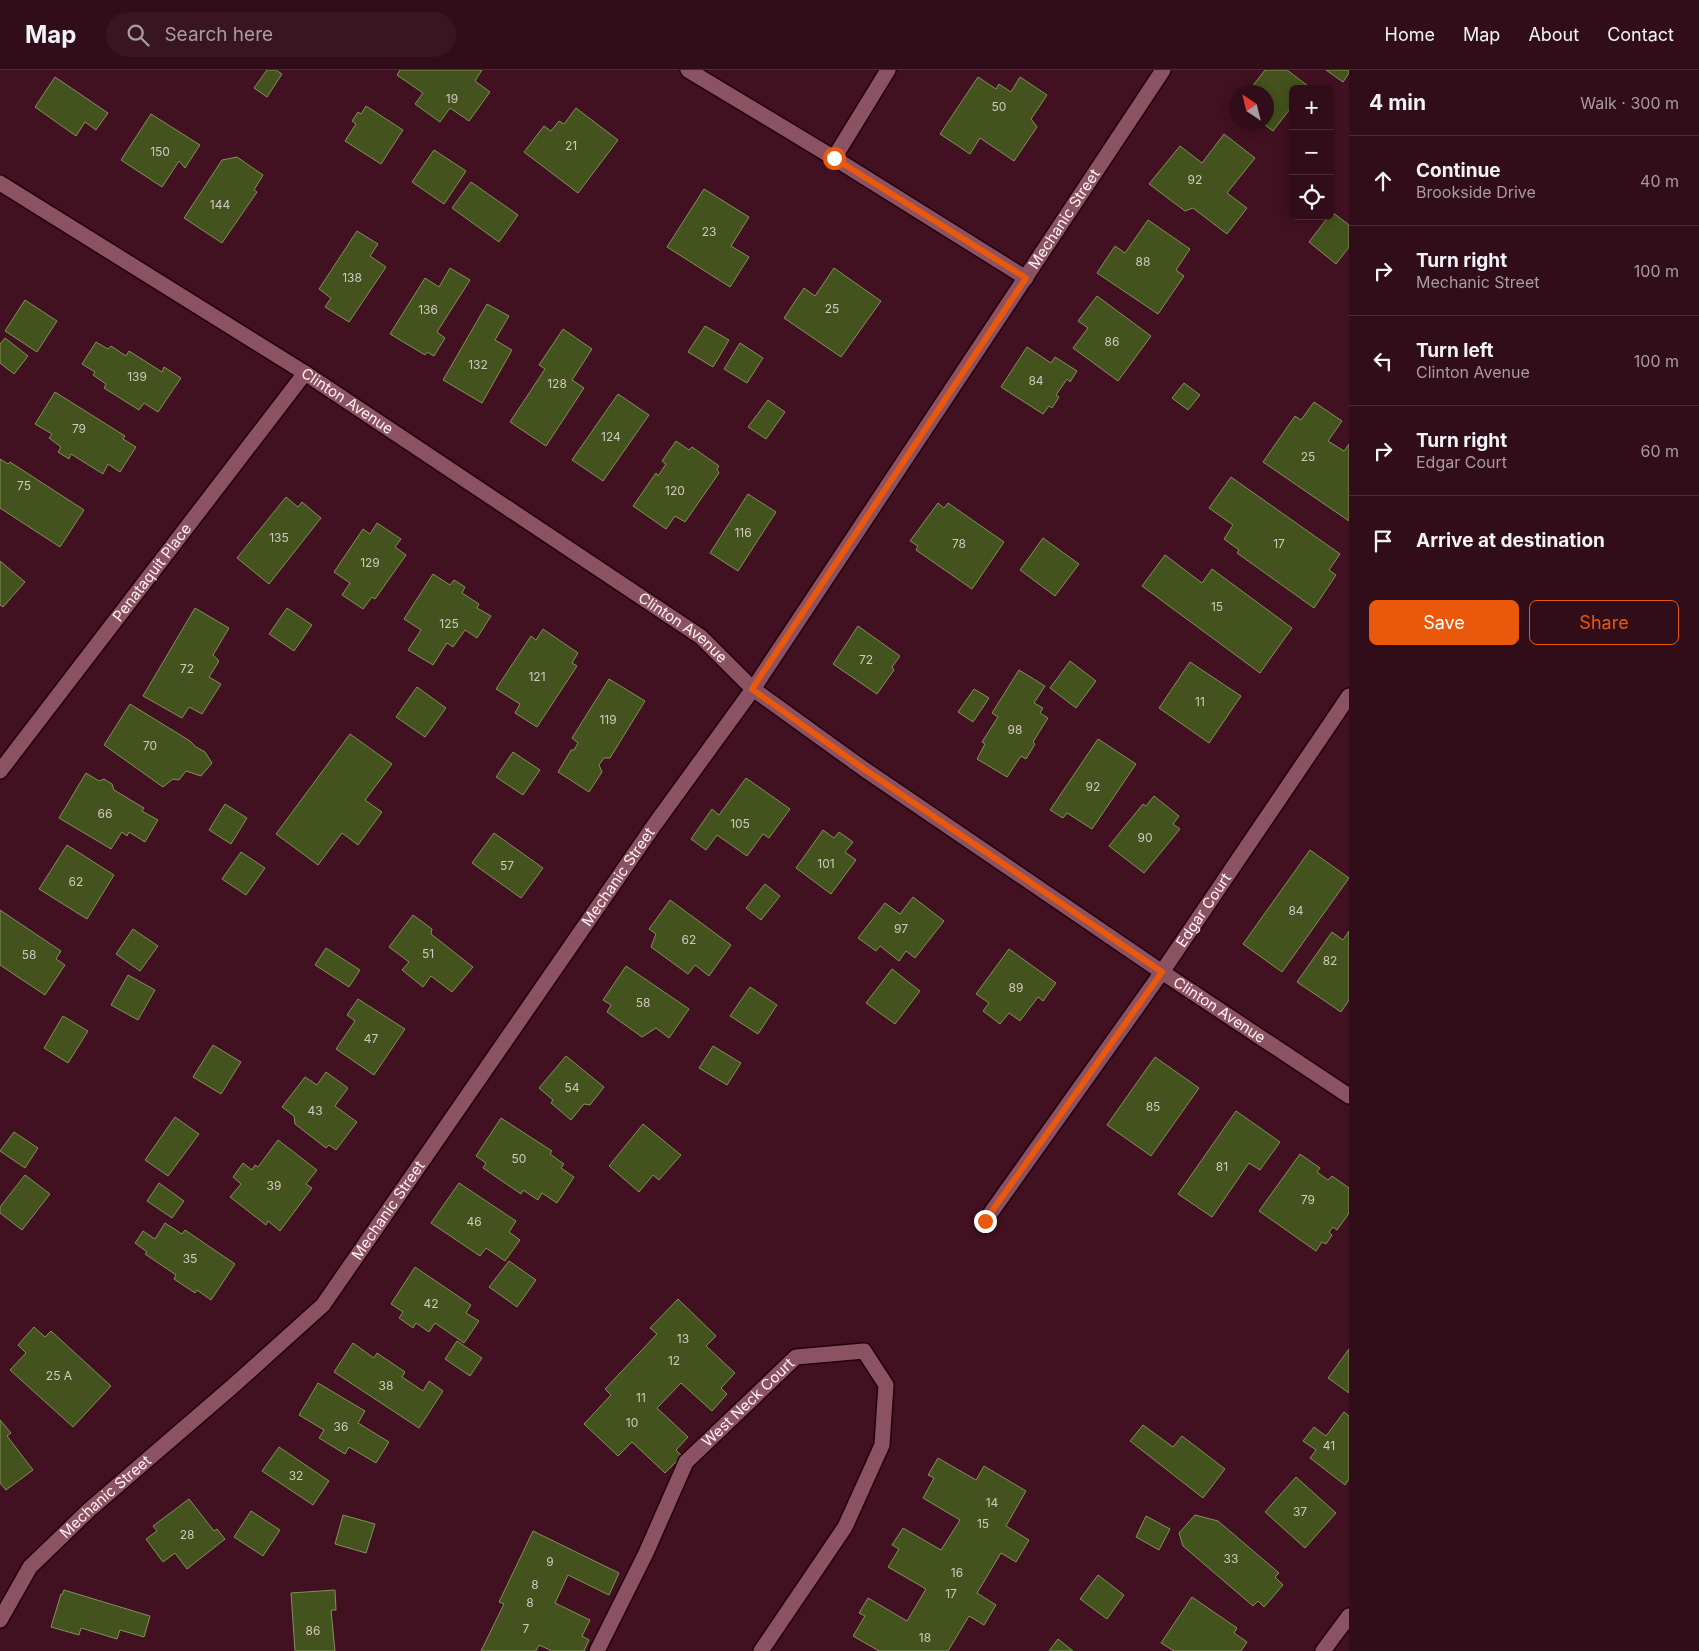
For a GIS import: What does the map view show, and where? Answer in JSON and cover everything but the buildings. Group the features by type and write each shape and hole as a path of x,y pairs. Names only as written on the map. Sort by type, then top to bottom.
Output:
{"street":[{"path":"688,70 834,158 1026,278"},
{"path":"834,158 888,70"},
{"name":"Mechanic Street","path":"0,1620 30,1567 89,1510 324,1305 655,824 752,689 1164,70"},
{"name":"Clinton Avenue","path":"0,183 305,373 701,637 752,689 864,769 1162,972 1349,1096"},
{"name":"Penataquit Place","path":"0,771 305,373"},
{"name":"Edgar Court","path":"985,1221 1162,972 1349,696"},
{"name":"West Neck Court","path":"597,1651 646,1553 686,1462 796,1357 864,1351 886,1385 882,1445 845,1527 761,1651"},
{"path":"1323,1651 1349,1616"}],"route":[{"path":"834,158 1026,278 752,689 864,769 1162,972 985,1221"}]}
